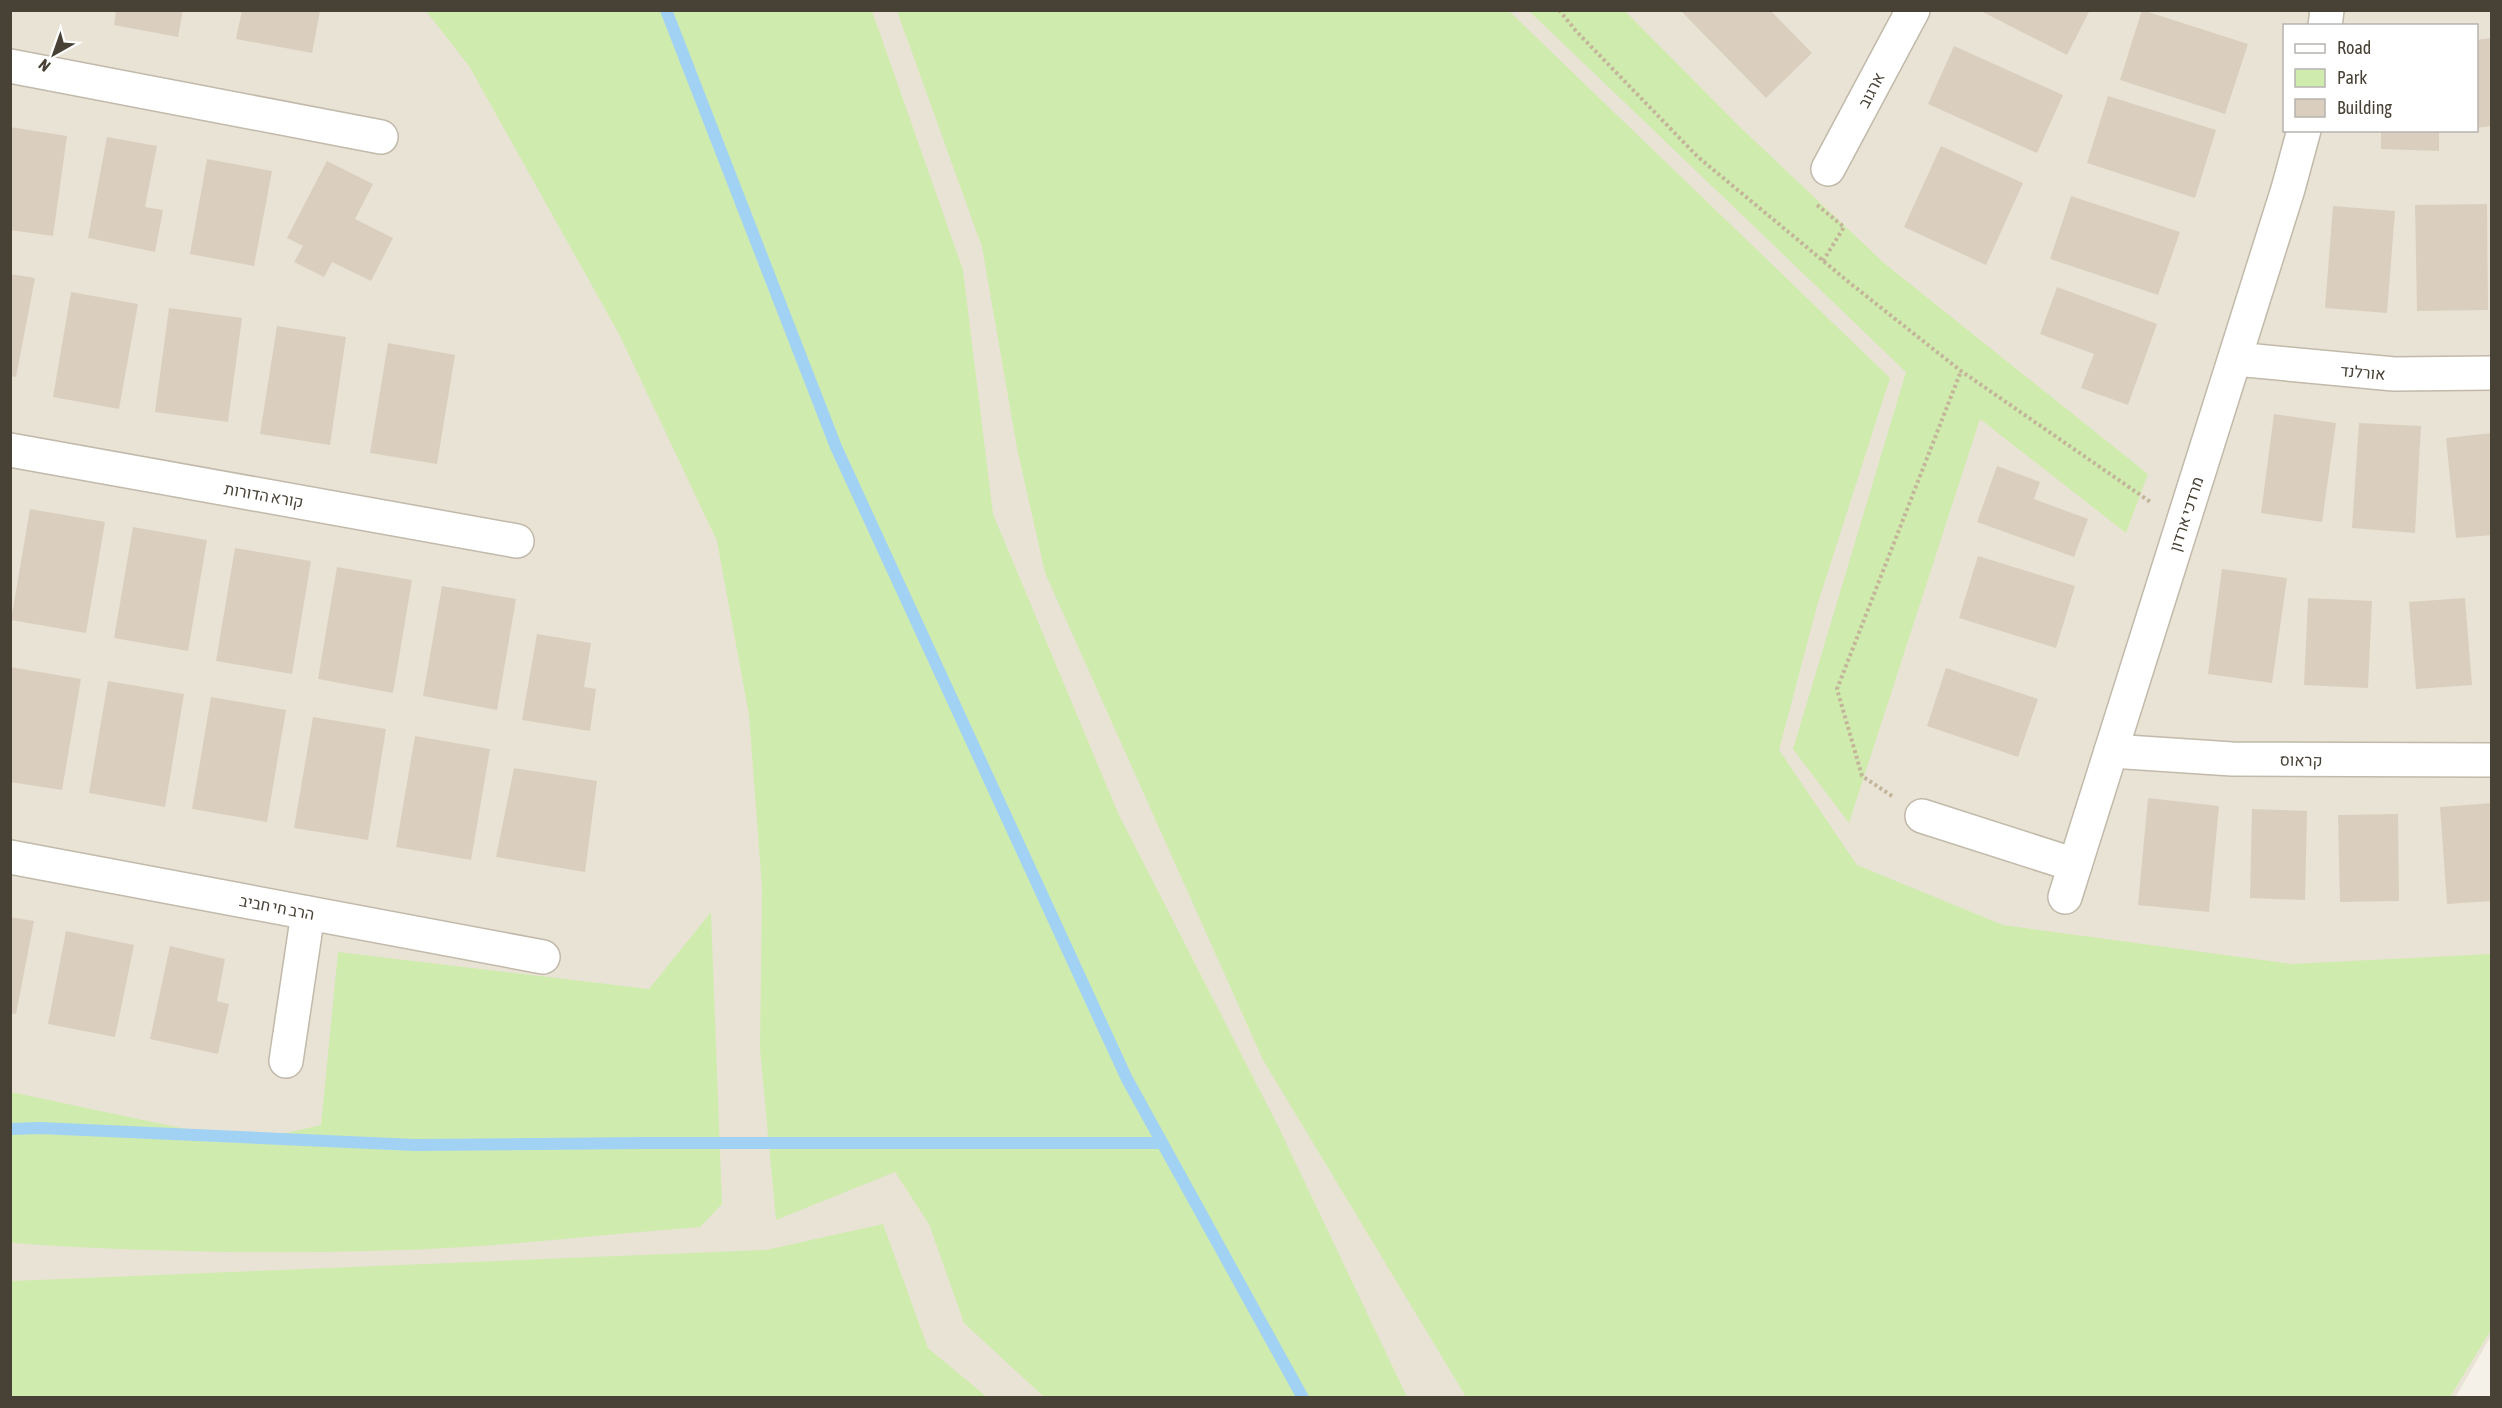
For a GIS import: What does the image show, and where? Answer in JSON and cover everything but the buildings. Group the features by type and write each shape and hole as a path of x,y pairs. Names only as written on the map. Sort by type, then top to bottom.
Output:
{"street":[{"name":"ארגוב","path":"1828,169 1913,10"},
{"path":"10,66 381,136"},
{"name":"מרדכי ארדון","path":"2065,897 2235,359 2303,132"},
{"name":"אורלנד","path":"2235,359 2394,374 2492,373"},
{"name":"קורא הדורות","path":"10,450 517,541"},
{"name":"קראוס","path":"2111,751 2232,759 2492,760"},
{"path":"1922,816 2075,865"},
{"name":"הרב חי חביב","path":"10,857 543,957"},
{"path":"286,1061 308,913"}],"path":[{"path":"1559,10 1576,31 1698,157 1823,261 1961,372 2183,524"},
{"path":"1823,261 1844,227 1812,201 1828,169"},
{"path":"1922,816 1862,776 1837,689 1961,372"}],"shaded area":[{"path":"10,11 2491,11 2491,1336 2455,1398 11,1397"}],"green space":[{"path":"426,11 872,11 963,270 993,514 1118,813 1278,1126 1407,1397 1044,1397 964,1323 929,1224 895,1172 776,1220 760,1049 762,888 749,715 717,541 619,334 469,66"},
{"path":"897,11 1509,11 1890,378 1817,606 1779,750 1857,865 2003,925 2291,964 2491,954 2491,1330 2450,1397 1466,1397 1263,1060 1045,573 1017,448 982,247"},
{"path":"1529,11 1625,11 1740,127 1884,263 2148,474 2126,533 1980,419 1849,823 1793,749 1906,372"},
{"path":"711,912 722,1204 700,1227 494,1245 351,1252 181,1251 11,1243 11,1092 247,1142 321,1125 338,952 649,989"},
{"path":"883,1224 928,1348 987,1397 11,1397 11,1281 766,1250"}],"waterway":[{"path":"666,10 836,447 1127,1079 1303,1398"},
{"path":"10,1129 40,1128 415,1145 1162,1143"}]}
